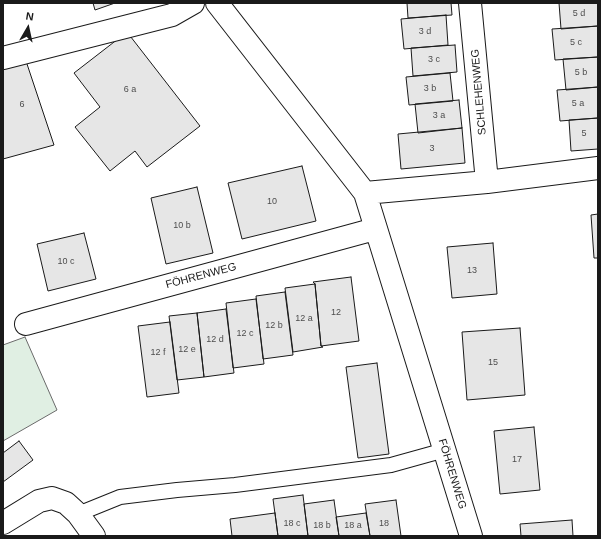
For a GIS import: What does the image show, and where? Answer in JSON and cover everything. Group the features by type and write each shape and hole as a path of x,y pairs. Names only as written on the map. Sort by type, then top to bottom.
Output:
{"street":[{"path":"3,58 172,15 193,3"},
{"name":"FÖHRENWEG","path":"217,3 365,193 471,536"},
{"name":"SCHLEHENWEG","path":"470,3 487,182"},
{"path":"365,193 487,182 598,168"},
{"name":"FÖHRENWEG","path":"26,324 375,229"},
{"path":"3,523 39,500 52,498 66,503 78,514 94,536"}],"lane":[{"path":"78,514 120,496 235,485 391,465 445,450"}],"green space":[{"path":"25,337 57,410 3,441 3,345"}],"building":[{"path":"93,3 115,3 95,10"},
{"path":"407,3 451,3 452,15 408,18"},
{"path":"559,3 598,3 598,26 561,29"},
{"path":"446,15 448,45 404,49 401,19"},
{"path":"598,26 598,57 555,60 552,29"},
{"path":"127,32 200,126 147,167 135,151 110,171 75,127 100,107 74,73"},
{"path":"455,45 457,72 413,76 411,48"},
{"path":"598,57 598,87 566,90 563,59"},
{"path":"25,58 54,145 3,159 3,65"},
{"path":"450,73 453,101 409,105 406,77"},
{"path":"598,87 598,118 560,121 557,90"},
{"path":"459,100 462,128 418,133 415,104"},
{"path":"598,118 598,149 571,151 569,120"},
{"path":"462,128 465,163 401,169 398,134"},
{"path":"302,166 316,221 242,239 228,183"},
{"path":"197,187 213,253 166,264 151,198"},
{"path":"598,214 598,258 594,258 591,215"},
{"path":"84,233 96,279 48,291 37,244"},
{"path":"493,243 497,294 452,298 447,247"},
{"path":"351,277 359,341 321,346 315,284 313,282"},
{"path":"315,284 321,346 323,347 293,352 285,288"},
{"path":"285,292 293,355 263,359 256,296"},
{"path":"256,299 264,364 233,368 226,303"},
{"path":"226,309 234,373 204,377 197,313"},
{"path":"197,313 204,377 177,380 169,316"},
{"path":"170,322 179,393 147,397 138,326"},
{"path":"520,328 525,395 467,400 462,332"},
{"path":"377,363 389,454 358,458 346,367"},
{"path":"534,427 540,490 500,494 494,431"},
{"path":"19,441 33,460 3,482 3,453"},
{"path":"303,495 308,536 278,536 273,499"},
{"path":"334,500 339,536 308,536 304,504"},
{"path":"396,500 401,536 370,536 365,504"},
{"path":"275,513 278,536 232,536 230,519"},
{"path":"366,513 370,536 339,536 336,517"},
{"path":"572,520 573,536 521,536 520,524"}]}
